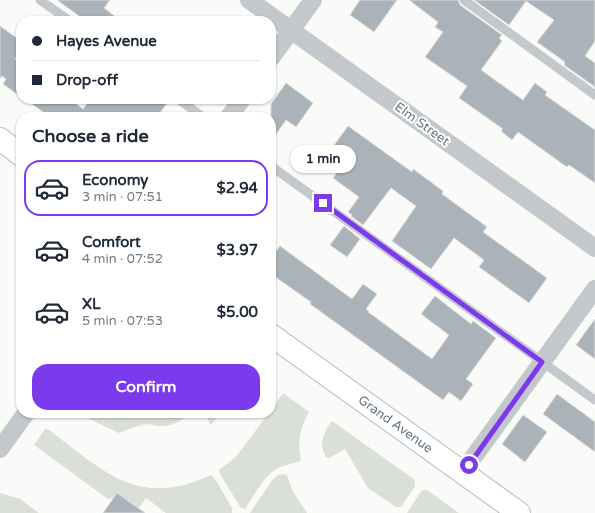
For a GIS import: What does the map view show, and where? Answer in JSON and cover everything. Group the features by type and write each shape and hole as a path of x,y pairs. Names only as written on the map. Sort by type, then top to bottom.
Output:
{"main road":[{"path":"0,139 16,150"},
{"name":"Grand Avenue","path":"276,339 518,513"}],"street":[{"name":"Elm Street","path":"249,0 271,16"},
{"path":"276,51 313,0"},
{"name":"Elm Street","path":"276,20 595,248"},
{"path":"232,112 238,104"},
{"path":"462,474 595,289"},
{"path":"0,449 22,418"}],"lane":[{"path":"40,0 63,16"},
{"path":"464,0 595,95"},
{"path":"185,104 196,112"},
{"path":"276,170 595,400"}],"shaded area":[{"path":"283,393 309,412 303,424 299,440 301,459 300,461 282,466 272,472 259,487 245,509 240,507 219,470 235,458 265,418 276,418 276,403"},
{"path":"88,418 185,418 163,426 148,424 136,426 119,433"},
{"path":"208,418 217,418 210,425"},
{"path":"332,421 415,480 415,486 401,507 396,507 368,488 345,449 329,458 326,457 322,448 322,443 324,434"},
{"path":"45,429 49,430 106,472 124,481 142,487 163,488 185,485 211,475 215,479 232,508 232,513 166,513 146,498 138,509 111,498 108,499 34,445"},
{"path":"278,475 287,475 293,492 307,513 250,513 273,479"},
{"path":"422,490 427,490 459,513 407,513"},
{"path":"0,493 20,499 39,513 0,513"}],"building":[{"path":"57,0 110,0 104,8 114,16 79,16"},
{"path":"360,0 397,0 374,32 350,15"},
{"path":"409,0 458,0 460,5 502,35 499,38 502,41 481,70 523,100 535,83 547,92 545,95 595,130 595,183 569,165 567,167 518,132 512,140 501,131 503,129 459,98 467,86 425,57 443,32 435,27 438,22"},
{"path":"474,0 595,0 595,41 585,56 595,63 595,87 564,65 565,62 537,42 554,20 526,1 509,25"},
{"path":"0,26 16,37 16,93 3,84 6,79 2,76 0,79"},
{"path":"286,83 313,103 296,127 286,120 276,134 276,112 271,112 271,104 276,104 276,97"},
{"path":"32,104 76,104 83,109 87,104 166,104 161,112 43,112"},
{"path":"348,126 412,172 413,169 443,191 442,194 487,227 483,232 547,278 529,303 479,267 484,260 454,238 431,269 392,241 416,206 391,188 363,225 351,216 352,215 348,212 359,197 333,178 342,166 327,155"},
{"path":"344,226 360,239 347,257 330,245"},
{"path":"280,246 352,299 363,284 377,294 366,309 369,311 368,312 432,359 449,335 421,314 435,296 471,324 473,321 496,338 466,379 473,384 461,401 449,392 443,400 310,304 311,302 276,278 276,251"},
{"path":"595,319 595,359 576,345"},
{"path":"557,394 595,422 595,452 543,414"},
{"path":"523,415 547,432 525,462 502,444"},
{"path":"117,493 145,513 103,513"}],"route":[{"path":"323,203 542,362 469,465"}]}
